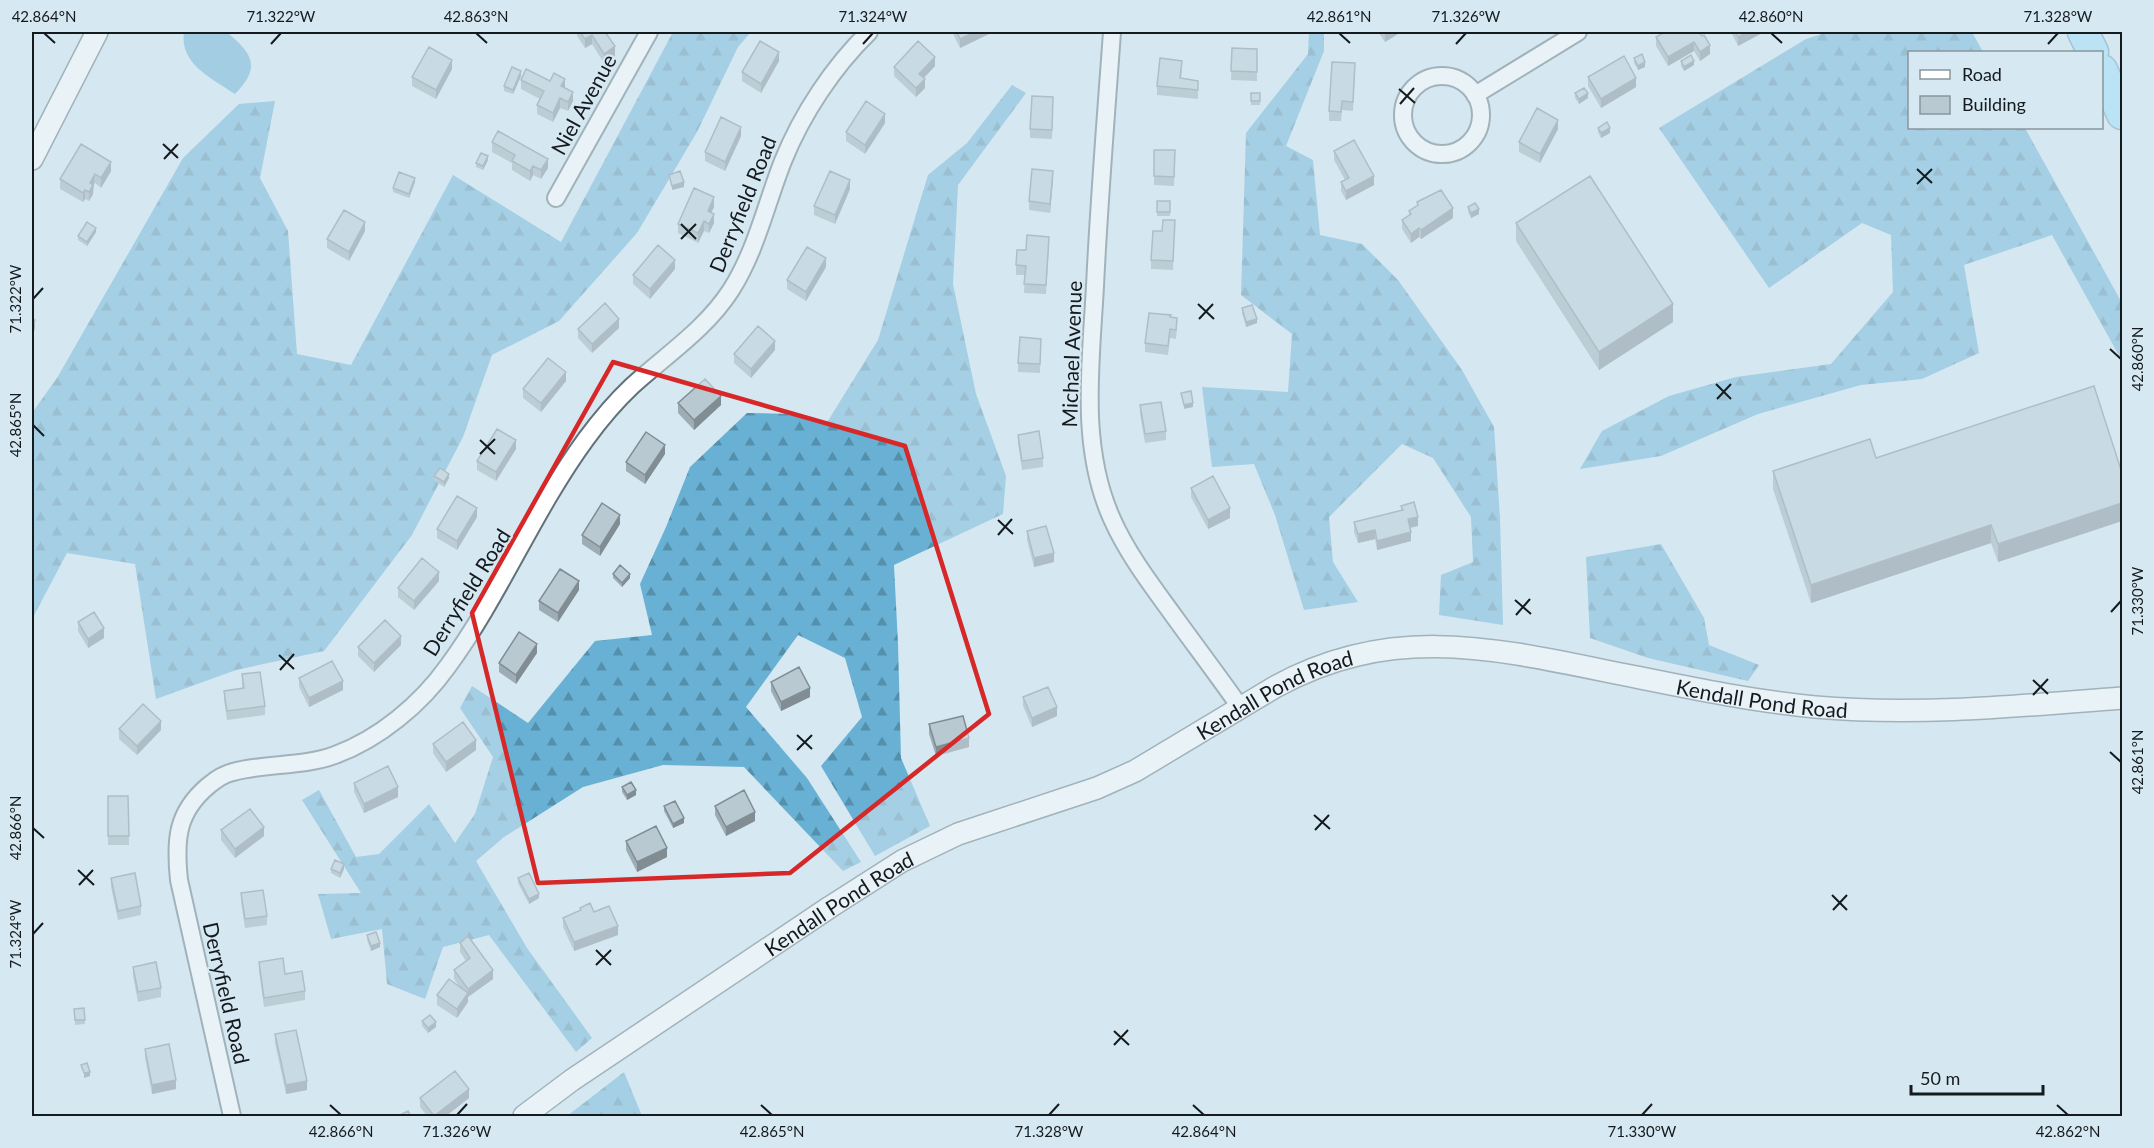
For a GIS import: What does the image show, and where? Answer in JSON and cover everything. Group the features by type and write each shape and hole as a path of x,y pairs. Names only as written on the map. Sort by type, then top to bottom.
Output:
{"highway":[{"path":"2083,32 2092,51"},
{"path":"2103,72 2122,114"}],"street":[{"path":"32,159 97,32"},
{"name":"Niel Avenue","path":"556,198 650,32"},
{"name":"Derryfield Road","path":"232,1116 179,880 177,842 178,831 185,812 198,795 214,781 230,772 314,761 353,747 395,720 431,687 468,636 585,441 614,404 691,335 731,290 746,263 784,159 796,134 839,65 869,32"},
{"name":"Michael Avenue","path":"1112,32 1098,213 1089,408 1091,445 1099,480 1112,518 1132,556 1240,707"},
{"path":"1475,95 1548,39 1578,32"},
{"path":"1441,76 1449,77 1464,83 1475,95 1480,109 1480,124 1473,138 1462,148 1448,153 1433,153 1419,147 1409,136 1403,120 1404,104 1412,90 1425,80 1441,76"},
{"name":"Kendall Pond Road","path":"524,1116 572,1080 902,861 958,834 1087,792 1135,771 1240,707 1299,674 1328,662 1395,648 1463,646 1753,699 1816,707 1880,710 1940,710 2122,698"}],"highlighted area":[{"path":"613,362 905,446 989,714 790,873 538,883 472,613"}],"green space":[{"path":"673,32 751,32 738,47 697,132 637,233 559,321 492,355 463,437 412,535 324,651 236,670 156,699 135,564 67,553 32,619 32,413 57,378 183,158 239,104 275,101 260,178 288,231 297,354 351,365 453,175 561,242"},
{"path":"1309,32 1324,32 1324,51 1286,146 1313,160 1320,235 1362,244 1398,280 1462,370 1494,427 1500,518 1503,625 1439,615 1441,575 1473,562 1471,517 1433,458 1402,444 1329,517 1333,562 1358,602 1304,610 1275,515 1254,464 1212,467 1202,387 1288,392 1292,334 1241,295 1246,133 1308,54"},
{"path":"1828,32 1972,32 1982,51 1908,51 1908,129 2026,129 2122,303 2122,361 2052,235 1964,265 1979,353 1922,379 1861,385 1758,414 1661,456 1580,469 1602,431 1669,396 1736,377 1831,364 1893,292 1891,235 1862,223 1769,288 1659,128 1806,39"},
{"path":"1012,85 1026,93 958,185 953,284 976,394 1006,476 1003,514 894,565 901,758 930,826 875,856 821,766 862,717 845,658 798,635 746,707 807,778 861,862 843,871 744,767 663,765 583,787 504,837 476,861 527,948 592,1038 576,1052 489,935 443,947 425,999 387,984 382,929 331,939 318,894 361,893 302,800 319,790 356,857 379,854 429,804 455,843 475,814 493,757 460,708 472,686 528,723 595,641 652,635 640,584 690,467 747,413 793,414 826,424 878,340 928,175 967,143"},
{"path":"1661,544 1704,618 1709,645 1759,665 1748,681 1648,658 1590,638 1586,557"},
{"path":"624,1072 642,1116 567,1116"}],"shaded area":[{"path":"184,32 227,32 243,47 251,61 251,68 249,76 235,94 192,62 184,43"}],"building":[{"path":"580,32 605,32 615,46 604,54 592,35 585,39"},
{"path":"957,32 975,32 960,39"},
{"path":"1665,32 1699,32 1702,36 1704,35 1710,45 1700,52 1694,42 1668,57 1656,37"},
{"path":"1736,32 1747,32 1738,37"},
{"path":"760,41 779,52 761,84 742,72"},
{"path":"918,41 935,57 919,74 925,79 916,88 894,67"},
{"path":"429,47 452,60 436,90 412,77"},
{"path":"1232,48 1257,49 1257,72 1231,71"},
{"path":"1642,54 1645,62 1638,66 1634,58"},
{"path":"1691,55 1694,61 1684,67 1681,61"},
{"path":"1624,56 1636,78 1601,99 1588,77"},
{"path":"1160,58 1182,61 1180,78 1198,81 1198,90 1157,86"},
{"path":"1332,62 1355,63 1353,102 1342,101 1341,112 1329,111"},
{"path":"512,67 521,71 513,90 504,86"},
{"path":"526,69 550,81 554,73 565,79 561,86 573,92 568,102 560,98 553,113 537,105 544,91 521,80"},
{"path":"1584,88 1588,93 1579,99 1575,93"},
{"path":"1251,93 1260,93 1260,101 1251,101"},
{"path":"1032,96 1053,97 1052,130 1030,129"},
{"path":"866,101 885,114 865,145 846,132"},
{"path":"1537,108 1558,120 1540,154 1519,142"},
{"path":"721,117 741,127 725,162 705,152"},
{"path":"1607,122 1610,128 1601,133 1598,128"},
{"path":"498,131 548,159 541,170 533,166 530,171 512,161 515,155 492,142"},
{"path":"1354,140 1374,176 1346,191 1341,182 1349,178 1334,151"},
{"path":"81,144 111,162 101,178 95,174 90,183 93,185 89,192 85,190 83,193 60,179"},
{"path":"1154,150 1175,150 1174,177 1154,176"},
{"path":"481,153 488,156 483,166 476,163"},
{"path":"1032,169 1053,171 1050,204 1029,201"},
{"path":"680,171 684,182 672,186 669,175"},
{"path":"830,171 850,180 835,215 814,206"},
{"path":"399,172 415,178 409,194 393,188"},
{"path":"1590,176 1673,304 1599,352 1516,223"},
{"path":"694,188 714,197 708,211 714,214 709,224 704,221 698,233 678,224"},
{"path":"1441,190 1453,208 1421,230 1419,228 1411,234 1402,220 1411,214 1409,211 1418,205 1417,202"},
{"path":"1157,201 1170,201 1170,212 1157,212"},
{"path":"1475,203 1479,209 1471,213 1468,207"},
{"path":"344,210 365,222 349,252 327,239"},
{"path":"1163,220 1175,220 1173,261 1151,260 1153,231 1162,231"},
{"path":"87,222 96,228 87,242 78,236"},
{"path":"1027,235 1049,237 1046,285 1024,284 1026,266 1016,265 1017,250 1026,250"},
{"path":"658,245 675,260 650,289 633,275"},
{"path":"807,247 826,258 806,292 787,280"},
{"path":"605,303 619,319 592,344 578,329"},
{"path":"1252,305 1257,319 1246,322 1242,308"},
{"path":"1149,313 1171,315 1170,317 1177,318 1176,330 1170,329 1168,346 1145,343"},
{"path":"758,326 775,341 751,369 734,354"},
{"path":"1020,337 1041,339 1040,364 1018,363"},
{"path":"548,358 566,372 541,403 523,389"},
{"path":"705,379 721,396 694,420 678,403"},
{"path":"2094,386 2122,473 2122,503 1998,544 1991,525 1811,585 1773,471 1870,439 1876,458"},
{"path":"1191,391 1193,403 1184,405 1181,393"},
{"path":"1161,402 1166,431 1145,434 1140,405"},
{"path":"497,429 516,440 496,472 477,461"},
{"path":"1039,431 1043,458 1022,461 1018,435"},
{"path":"646,432 665,445 645,475 626,462"},
{"path":"440,468 449,474 444,482 434,476"},
{"path":"1213,476 1230,508 1208,520 1191,488"},
{"path":"457,496 477,508 457,541 437,529"},
{"path":"1414,502 1418,517 1408,519 1411,532 1377,541 1375,530 1358,534 1354,522 1403,510 1401,506"},
{"path":"602,503 620,515 600,547 582,535"},
{"path":"1046,526 1054,553 1034,558 1027,531"},
{"path":"422,558 439,572 414,601 398,588"},
{"path":"620,565 630,574 622,583 613,574"},
{"path":"560,569 579,581 558,613 539,601"},
{"path":"94,612 104,628 88,639 78,622"},
{"path":"385,620 401,636 374,663 358,647"},
{"path":"519,632 537,644 516,675 499,663"},
{"path":"332,661 343,681 309,698 299,678"},
{"path":"799,667 810,688 781,702 771,682"},
{"path":"260,672 265,706 227,711 224,691 244,688 242,674"},
{"path":"1048,687 1057,707 1032,718 1023,697"},
{"path":"143,704 161,721 137,746 119,729"},
{"path":"963,716 969,738 936,747 929,724"},
{"path":"463,722 476,740 446,762 433,744"},
{"path":"388,766 398,787 364,804 354,783"},
{"path":"631,782 636,790 627,795 622,787"},
{"path":"744,790 755,812 726,827 715,806"},
{"path":"108,796 128,796 129,836 108,836"},
{"path":"675,801 684,818 673,824 664,806"},
{"path":"250,809 264,827 235,849 221,830"},
{"path":"656,826 667,848 637,862 626,841"},
{"path":"335,860 344,864 340,873 331,869"},
{"path":"135,873 141,906 118,911 111,878"},
{"path":"529,873 539,894 529,899 518,878"},
{"path":"263,890 267,916 245,919 241,893"},
{"path":"590,903 594,912 609,906 618,926 574,942 563,918"},
{"path":"376,932 380,943 371,946 367,935"},
{"path":"468,936 493,970 468,989 454,970 470,958 460,943"},
{"path":"283,958 285,974 302,971 305,991 264,998 259,962"},
{"path":"156,962 161,988 138,992 133,967"},
{"path":"449,979 468,993 457,1009 437,995"},
{"path":"84,1008 85,1020 75,1020 74,1009"},
{"path":"430,1015 436,1022 428,1028 422,1021"},
{"path":"296,1030 307,1081 286,1085 275,1034"},
{"path":"169,1044 176,1080 152,1085 145,1049"},
{"path":"87,1063 90,1072 84,1073 81,1065"},
{"path":"455,1071 469,1089 434,1116 420,1098"},
{"path":"408,1111 411,1116 398,1116"}]}
